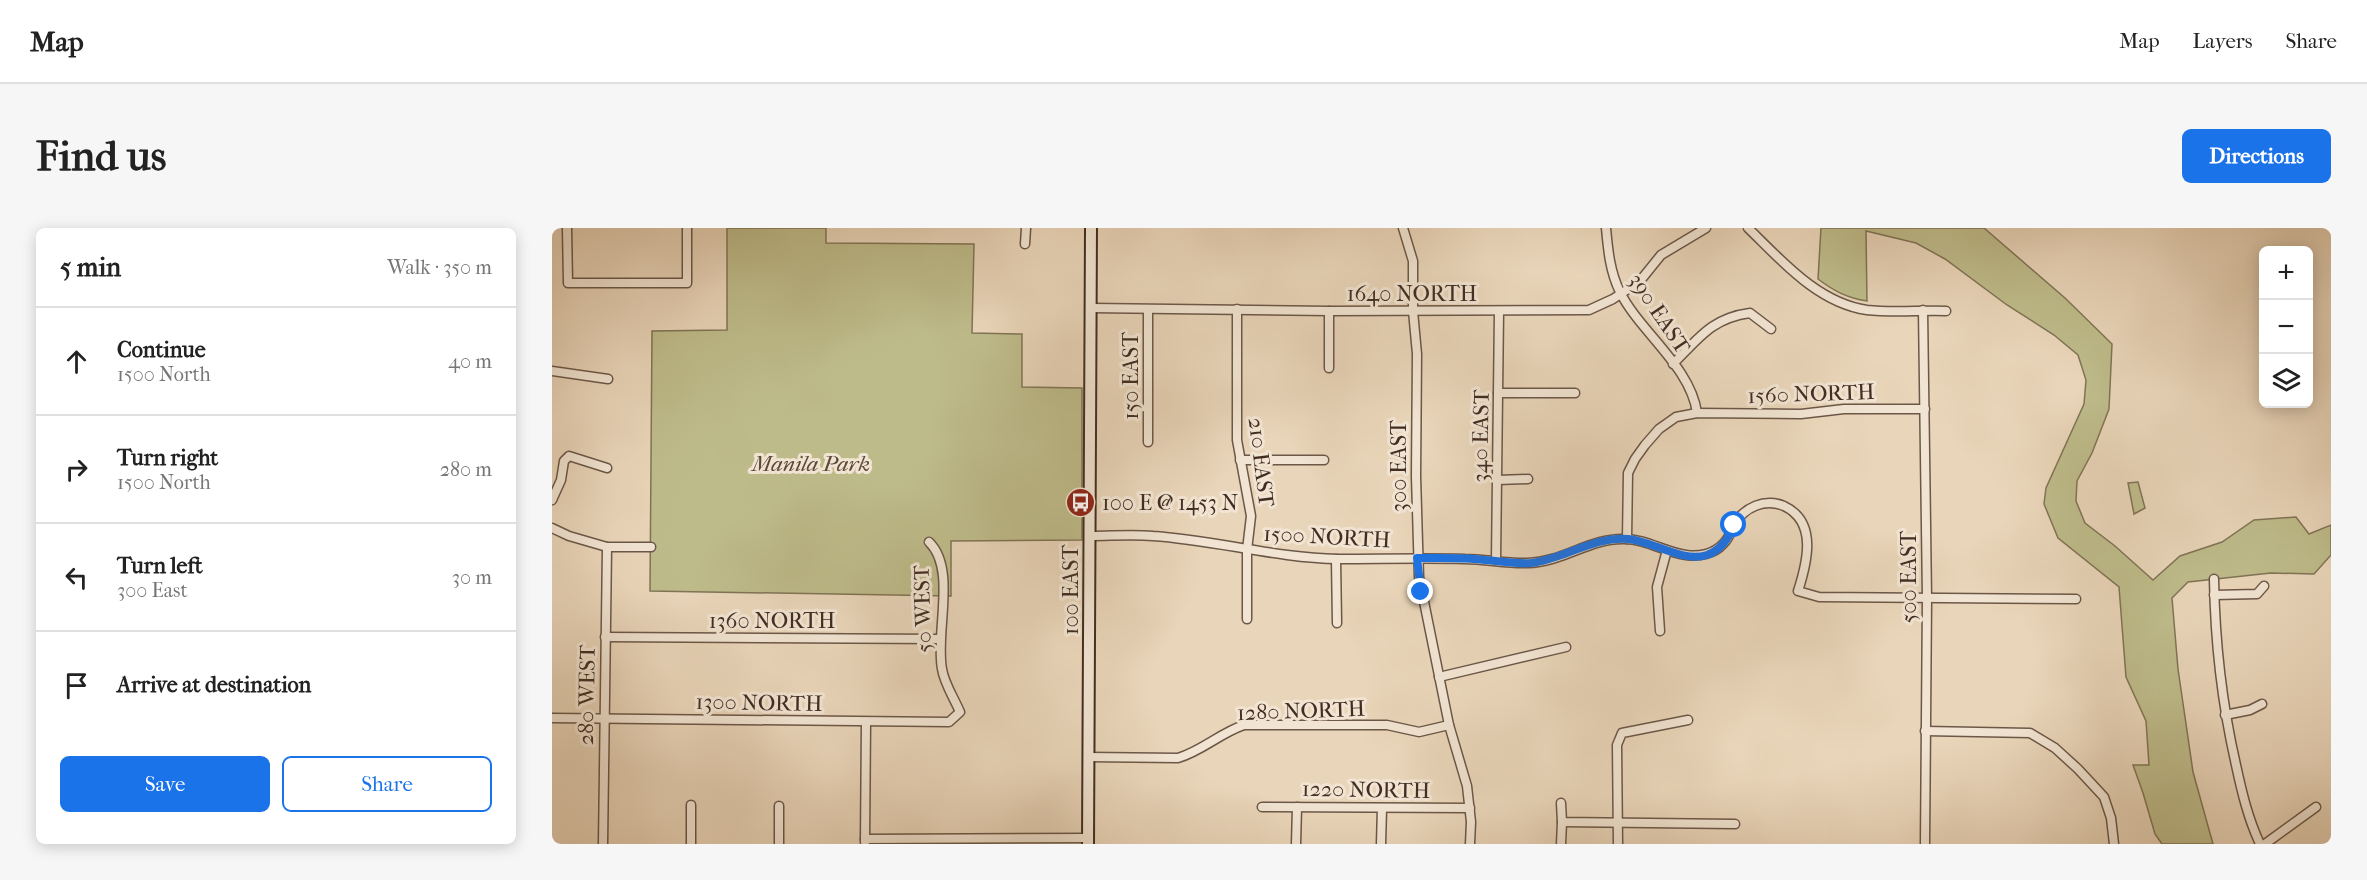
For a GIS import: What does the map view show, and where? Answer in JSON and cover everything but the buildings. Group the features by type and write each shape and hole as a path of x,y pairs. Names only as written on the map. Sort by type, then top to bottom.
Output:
{"main road":[{"name":"100 EAST","path":"1088,841 1091,228"}],"street":[{"path":"567,228 568,284 687,283 687,228"},
{"path":"1025,244 1026,228"},
{"name":"300 EAST","path":"1403,228 1413,261 1413,311 1418,354 1417,558 1421,592 1449,725 1467,786 1470,808 1470,844"},
{"name":"390 EAST","path":"1605,228 1610,262 1621,294 1690,388 1697,413"},
{"name":"1640 NORTH","path":"1091,308 1329,311 1589,310 1613,299 1640,281 1661,255 1706,228"},
{"path":"1748,228 1817,291 1840,303 1868,310 1946,311"},
{"name":"210 EAST","path":"1237,309 1237,440 1251,516 1247,550 1247,619"},
{"name":"150 EAST","path":"1148,310 1148,442"},
{"name":"500 EAST","path":"1923,310 1927,598 1925,844"},
{"path":"1329,311 1329,368"},
{"name":"340 EAST","path":"1496,561 1499,311"},
{"path":"1673,364 1716,322 1734,315 1750,313 1771,329"},
{"path":"552,371 608,380"},
{"path":"1498,393 1575,393"},
{"name":"1560 NORTH","path":"1627,539 1628,473 1635,459 1659,429 1676,417 1697,413 1802,414 1844,409 1926,409"},
{"path":"552,500 561,480 564,461 568,456 607,468"},
{"path":"1240,460 1324,460"},
{"path":"1497,480 1528,479"},
{"name":"1500 NORTH","path":"1090,536 1154,536 1307,558 1336,559 1417,558 1529,563 1554,559 1595,543 1627,539 1643,541 1685,555 1707,555 1722,546 1740,516 1749,508 1760,503 1773,503 1784,507 1802,522 1809,543 1798,591 1819,597 1927,598"},
{"path":"552,528 569,536 607,547 651,547"},
{"name":"50 WEST","path":"929,542 937,550 942,571 940,639 942,670 960,712"},
{"name":"280 WEST","path":"603,844 607,547"},
{"path":"1660,632 1657,587 1667,550"},
{"path":"1336,559 1337,623"},
{"path":"2214,579 2225,715 2249,821 2260,844"},
{"path":"2214,595 2257,594 2264,586"},
{"path":"1927,598 2076,599"},
{"name":"1360 NORTH","path":"605,637 940,639"},
{"path":"1440,677 1566,647"},
{"path":"2225,715 2250,710 2262,704"},
{"name":"1300 NORTH","path":"552,718 949,722 960,712"},
{"path":"1617,844 1617,745 1622,733 1688,720"},
{"path":"866,722 865,841 1088,841"},
{"name":"1280 NORTH","path":"1088,757 1178,758 1191,754 1228,730 1244,725 1387,725 1419,732 1449,725"},
{"path":"1925,731 2030,733 2055,748 2104,797 2111,818 2114,844"},
{"path":"1561,803 1561,844"},
{"path":"691,804 691,844"},
{"path":"779,806 779,844"},
{"name":"1220 NORTH","path":"1262,807 1470,808"},
{"path":"1296,844 1297,807"},
{"path":"2265,844 2316,807"},
{"path":"1381,844 1382,808"},
{"path":"1562,822 1735,824"}],"green space":[{"name":"Manila Park","path":"727,228 826,228 826,243 974,244 972,333 1022,334 1022,387 1082,388 1082,540 951,541 951,596 650,591 652,331 727,330"},
{"path":"1821,228 1984,228 2065,298 2112,344 2109,409 2092,453 2077,481 2076,501 2085,523 2153,580 2180,556 2222,542 2254,520 2296,517 2309,534 2331,525 2331,555 2314,574 2271,573 2188,582 2172,598 2178,669 2193,772 2213,844 2162,844 2155,834 2133,765 2149,765 2146,721 2126,677 2119,587 2058,538 2044,504 2046,488 2084,404 2086,380 2078,355 2054,335 2007,305 1945,259 1916,243 1866,231 1867,301 1841,293 1818,279"},
{"path":"2138,482 2145,508 2134,514 2128,483"}],"place":[{"name":"100 E @ 1453 N","path":"1081,502"}],"route":[{"path":"1421,592 1417,558 1484,559 1529,563 1554,559 1610,539 1643,541 1685,555 1707,555 1722,546 1734,525"}]}
